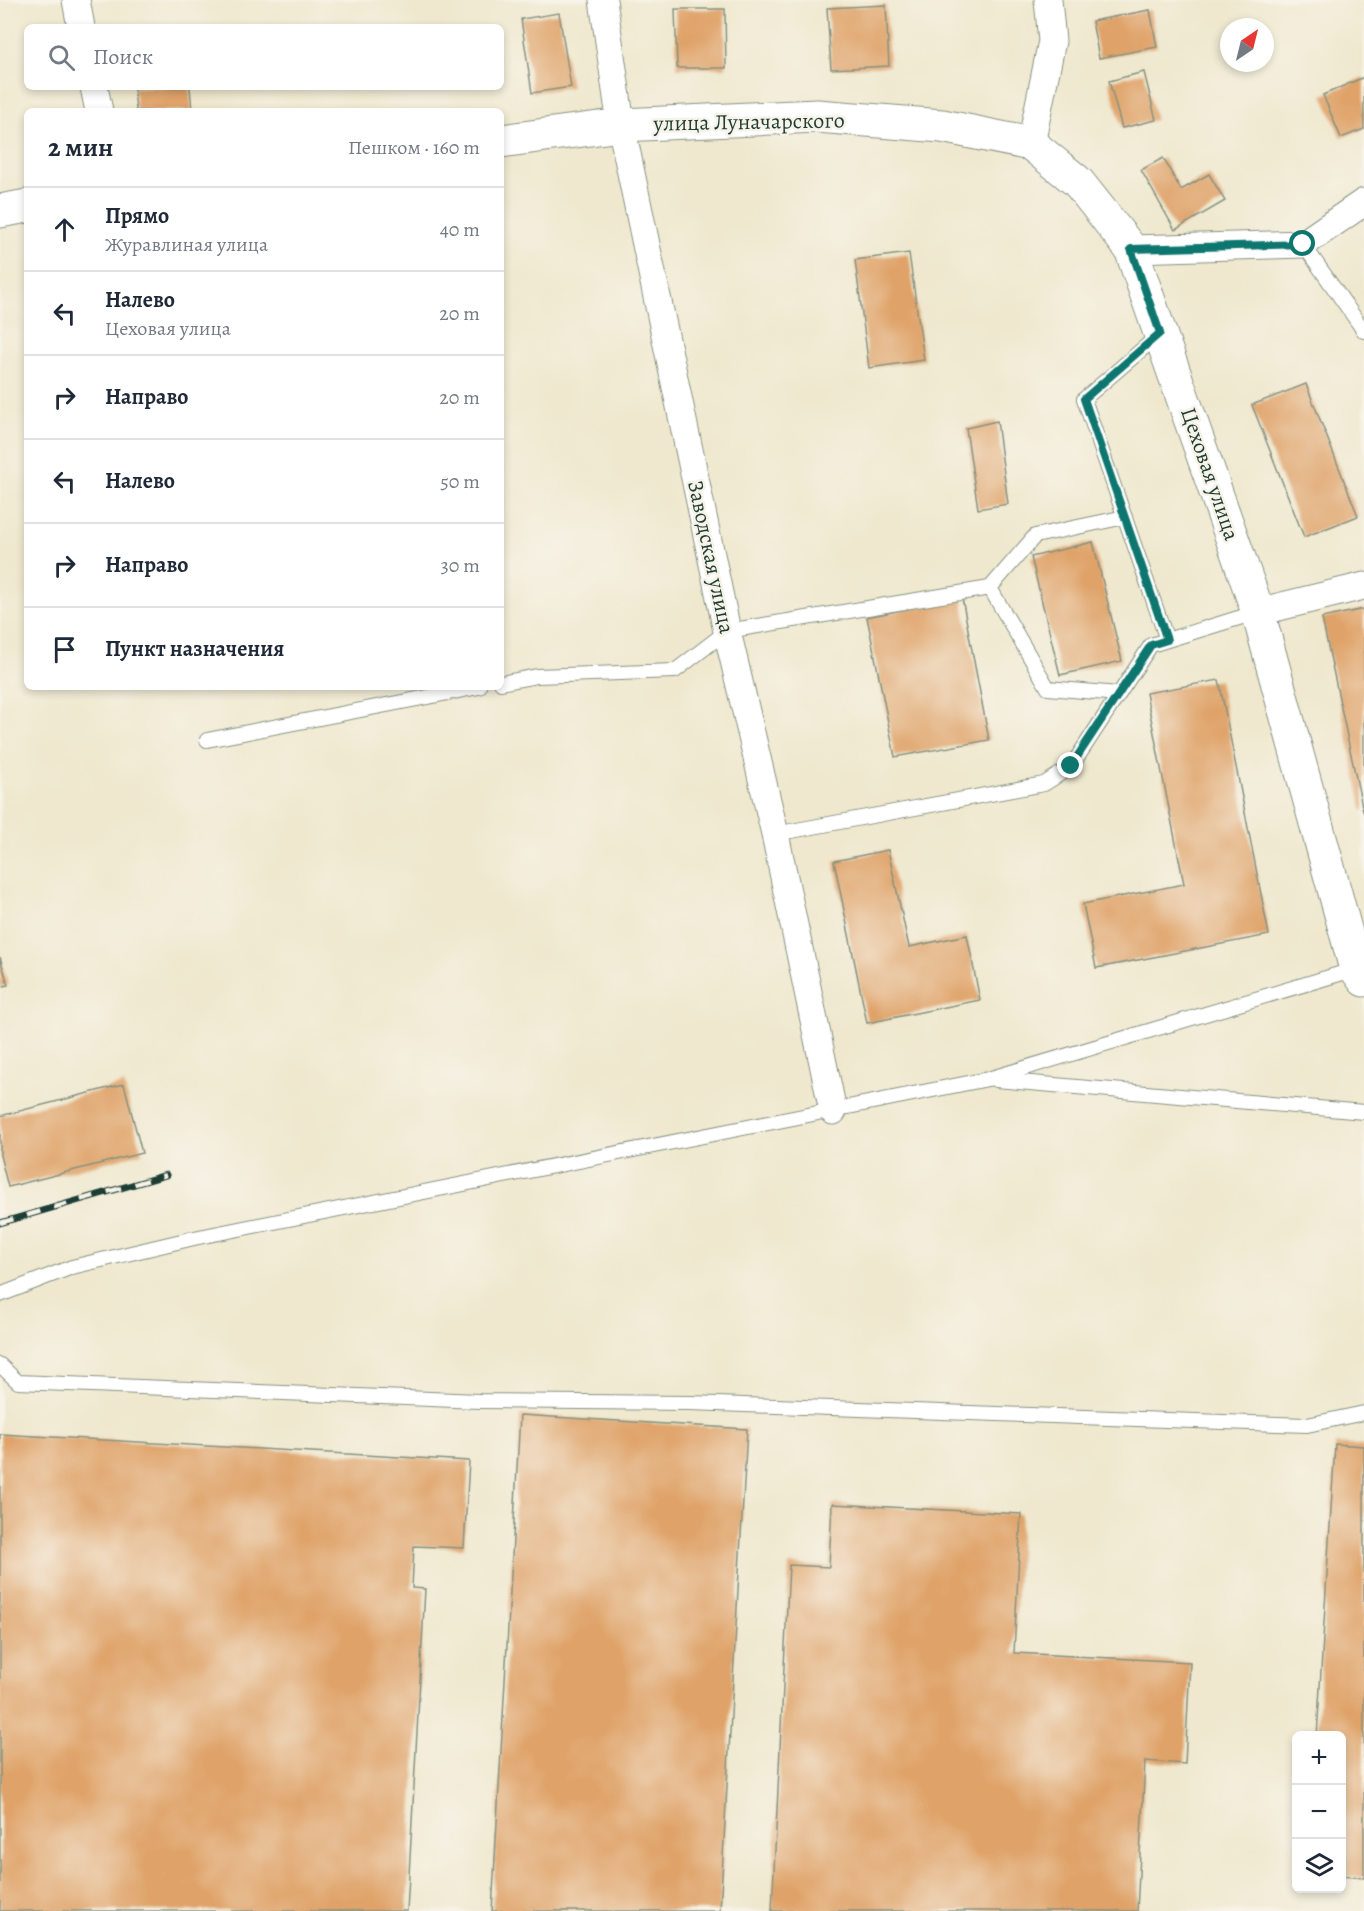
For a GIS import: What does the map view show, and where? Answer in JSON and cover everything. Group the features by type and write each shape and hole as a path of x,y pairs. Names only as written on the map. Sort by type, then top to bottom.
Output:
{"street":[{"path":"76,0 80,24"},
{"name":"Заводская улица","path":"603,0 621,125 727,631 775,834 833,1110"},
{"path":"1032,144 1052,41 1048,0"},
{"path":"95,90 98,108"},
{"name":"улица Луначарского","path":"504,141 621,125 818,116 942,126 1032,144"},
{"name":"Цеховая улица","path":"1032,144 1078,182 1131,249 1258,612 1360,974"},
{"path":"1131,249 1303,244 1364,202"},
{"path":"0,211 24,207"},
{"path":"1258,612 1364,586"}],"lane":[{"path":"1303,244 1364,331"},
{"path":"1160,333 1084,399 1167,640"},
{"path":"504,682 537,676 675,671 727,631 990,588 1035,536 1125,517"},
{"path":"990,588 1048,688 1119,694"},
{"path":"775,834 1044,784 1071,766 1151,645 1258,612"},
{"path":"207,740 464,690"},
{"path":"0,1295 72,1267 194,1238 988,1079 1360,974"},
{"path":"988,1079 1364,1112"},
{"path":"0,1365 18,1382 479,1401 690,1402 1307,1425 1364,1413"}],"building":[{"path":"886,5 889,66 831,69 827,8"},
{"path":"675,9 725,9 726,68 677,68"},
{"path":"1150,10 1157,47 1099,58 1092,21"},
{"path":"559,13 571,87 532,93 521,19"},
{"path":"1144,72 1156,120 1122,128 1109,81"},
{"path":"1364,77 1364,129 1341,138 1323,95"},
{"path":"134,90 190,90 192,108 136,108"},
{"path":"1163,158 1181,190 1209,174 1225,201 1175,230 1141,170"},
{"path":"909,253 924,360 869,368 855,260"},
{"path":"1306,384 1358,516 1304,537 1252,405"},
{"path":"997,421 1008,504 978,509 966,428"},
{"path":"1093,542 1122,661 1060,675 1031,557"},
{"path":"962,598 989,740 895,757 867,617"},
{"path":"1364,609 1364,810 1363,811 1322,618"},
{"path":"1219,680 1269,935 1096,968 1083,904 1184,884 1146,693"},
{"path":"888,850 909,947 967,935 980,1000 867,1023 834,861"},
{"path":"0,957 8,985 0,987"},
{"path":"124,1084 142,1153 8,1187 0,1155 0,1116"},
{"path":"520,1415 747,1429 720,1911 492,1911"},
{"path":"0,1434 469,1461 464,1548 414,1546 412,1588 425,1589 407,1911 0,1911"},
{"path":"1335,1444 1364,1446 1364,1878 1346,1876 1346,1731 1317,1731"},
{"path":"832,1504 1021,1514 1014,1653 1190,1662 1185,1764 1145,1761 1137,1911 772,1911 789,1565 829,1567"}],"railway":[{"path":"0,1223 166,1175"}],"route":[{"path":"1071,766 1151,645 1167,640 1084,399 1160,333 1131,249 1303,244"}]}
